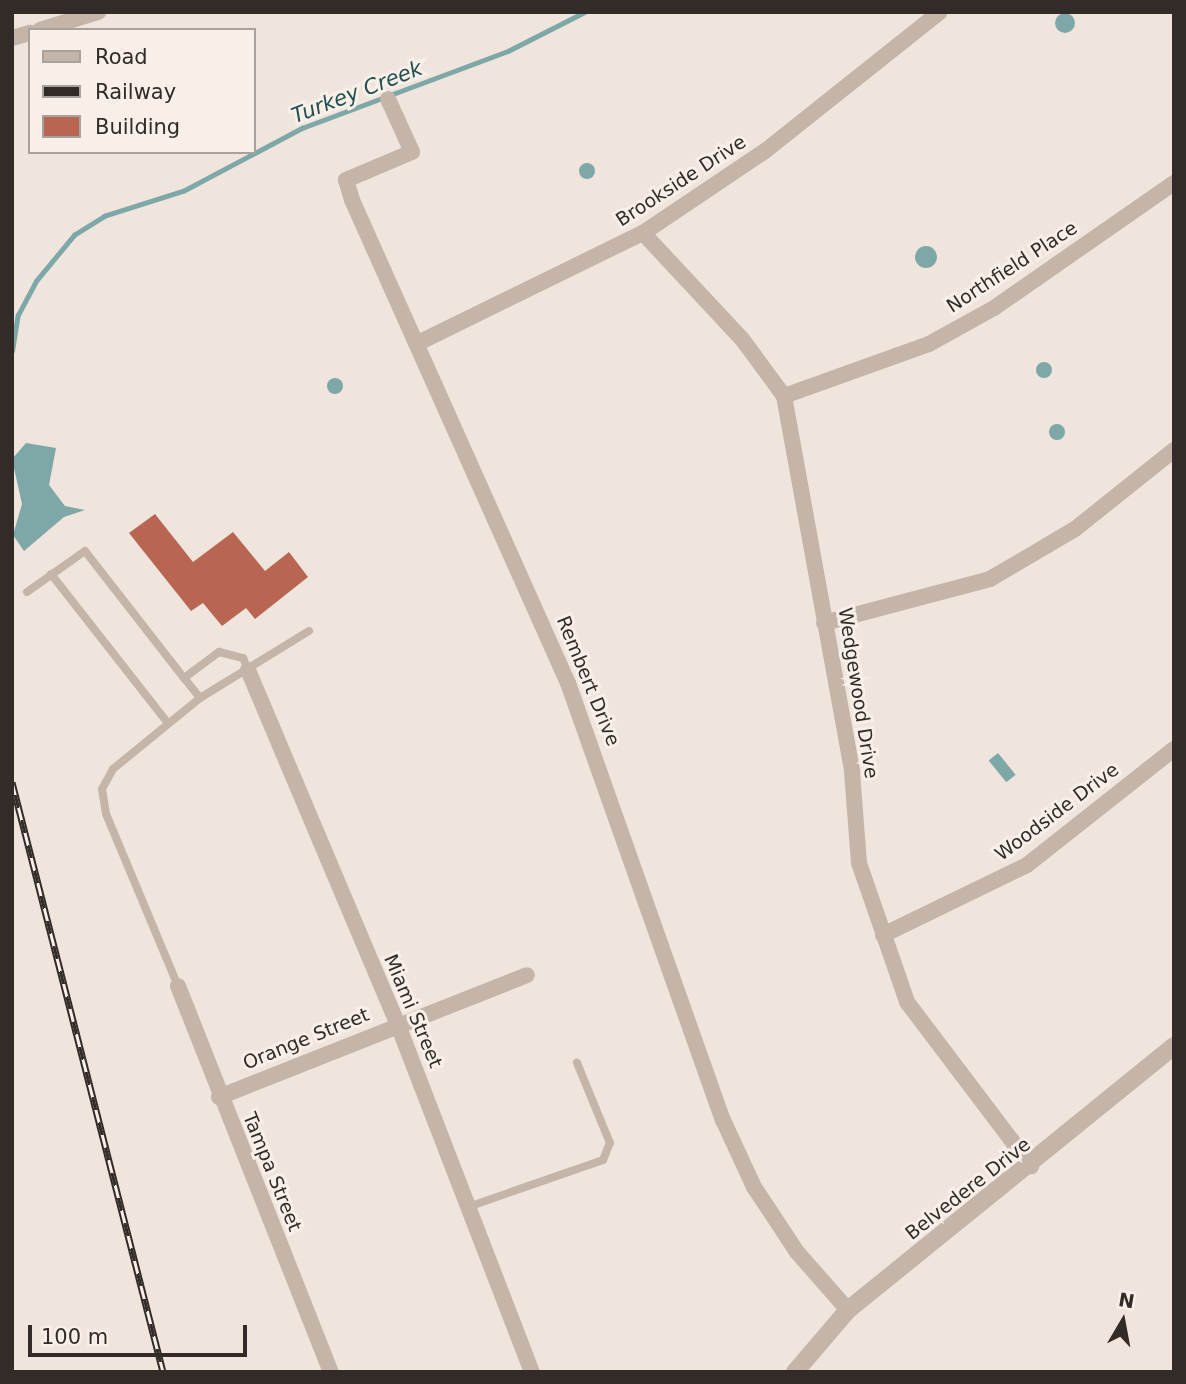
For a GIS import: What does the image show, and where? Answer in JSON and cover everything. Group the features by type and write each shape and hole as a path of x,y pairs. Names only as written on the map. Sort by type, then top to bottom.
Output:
{"street":[{"path":"46,28 98,12"},
{"name":"Brookside Drive","path":"418,343 643,233 765,151 940,12"},
{"name":"Rembert Drive","path":"388,99 412,152 345,180 568,683 723,1120 754,1187 797,1252 848,1310"},
{"name":"Northfield Place","path":"784,396 929,344 993,308 1174,183"},
{"name":"Wedgewood Drive","path":"643,233 743,339 784,396 852,772 859,863 907,1002 1031,1166"},
{"path":"824,623 990,579 1074,530 1174,450"},
{"name":"Miami Street","path":"248,670 398,1025 533,1372"},
{"name":"Woodside Drive","path":"883,934 1027,865 1174,749"},
{"name":"Orange Street","path":"219,1097 527,975"},
{"name":"Tampa Street","path":"178,986 219,1097 331,1372"},
{"name":"Belvedere Drive","path":"796,1372 848,1310 1031,1166 1174,1046"}],"lane":[{"path":"27,592 85,551 200,698"},
{"path":"51,575 168,723"},
{"path":"178,986 106,814 102,789 114,769 200,698 309,631"},
{"path":"184,678 219,652 243,658 248,670"},
{"path":"468,1207 603,1160 610,1143 577,1063"}],"water":[{"path":"1065,13 1072,16 1075,23 1072,30 1065,33 1058,30 1055,23 1058,16"},
{"path":"584,163 590,163 595,171 593,177 584,179 579,174 579,168"},
{"path":"926,246 934,249 937,257 934,265 926,268 918,265 915,257 918,249"},
{"path":"1044,362 1050,364 1050,376 1044,378 1038,376 1036,370 1038,364"},
{"path":"335,378 341,380 341,392 335,394 329,392 327,386 329,380"},
{"path":"1054,424 1060,424 1065,432 1063,438 1054,440 1049,435 1049,429"},
{"path":"26,443 56,448 49,485 65,506 85,510 64,517 24,551 13,535 22,504 12,459"},
{"path":"998,753 1016,775 1006,782 989,761"}],"building":[{"path":"155,514 193,562 233,532 265,571 289,552 308,577 255,619 246,608 222,626 203,603 191,611 129,533"}],"waterway":[{"name":"Turkey Creek","path":"256,152 302,128 508,51 585,12"},
{"name":"Turkey Creek","path":"12,351 18,315 36,281 74,235 104,216 183,191 253,154"}],"railway":[{"path":"12,782 163,1372"}]}
